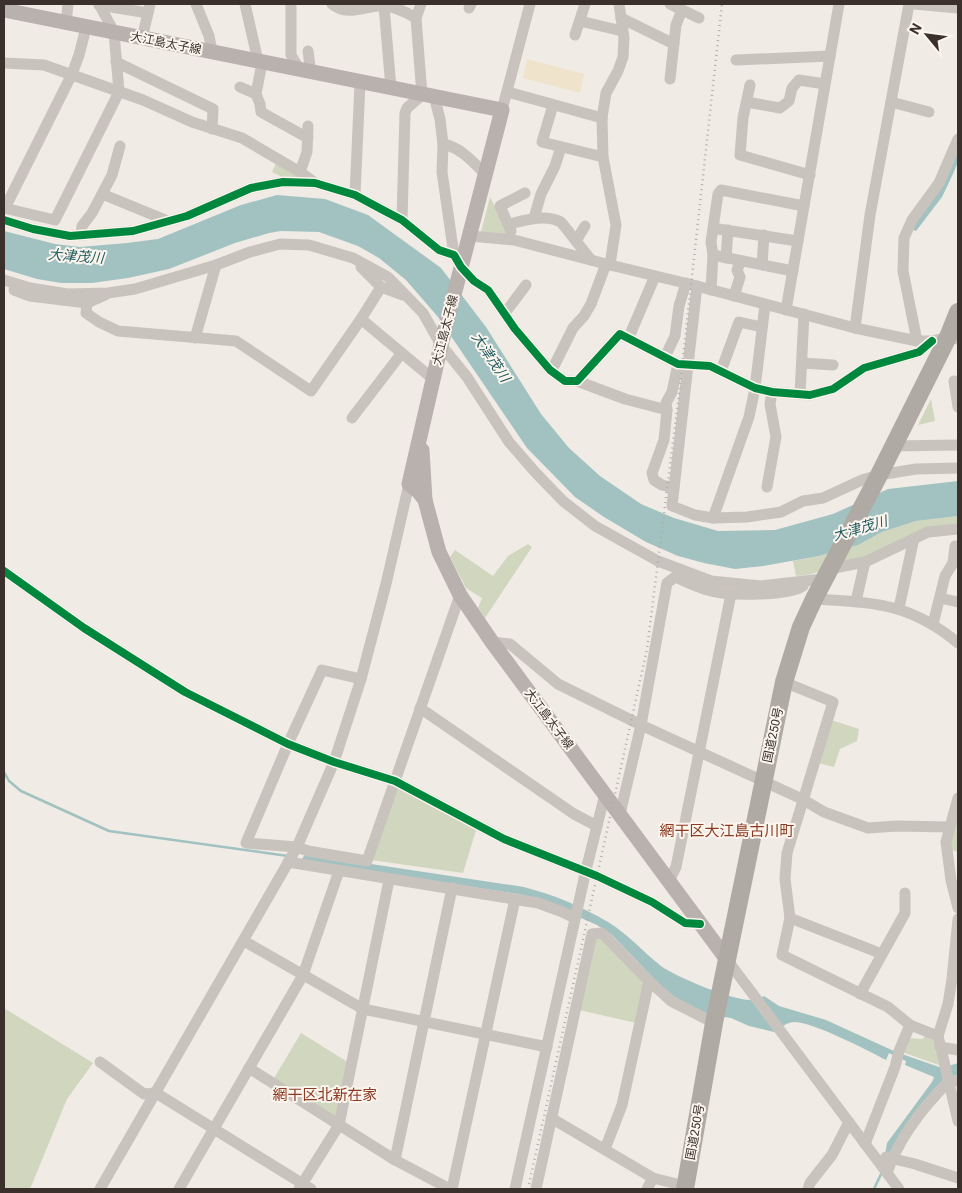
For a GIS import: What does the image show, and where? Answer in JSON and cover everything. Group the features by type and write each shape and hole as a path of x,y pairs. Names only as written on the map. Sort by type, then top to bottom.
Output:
{"highway":[{"name":"国道250号","path":"685,1188 714,1024 784,682 801,627 814,598 820,576 879,475 958,312"}],"main road":[{"name":"大江島太子線","path":"4,10 86,28 212,51 305,72 502,110 470,236 458,265 409,484 425,500 440,552 460,595 492,642 728,961"},
{"path":"423,426 422,454 425,500"}],"street":[{"path":"66,24 68,4"},
{"path":"99,4 149,8 142,39"},
{"path":"4,212 55,220 119,92 114,32 99,4"},
{"path":"196,4 209,36 212,51"},
{"path":"245,4 260,62 256,94 261,112 308,132 307,152 300,172"},
{"path":"291,4 291,55 305,72"},
{"path":"332,4 346,11 387,5 402,10 416,18"},
{"path":"421,4 416,18 428,95 440,119 443,144 442,172 458,265"},
{"path":"502,110 530,4"},
{"path":"575,35 585,4"},
{"path":"550,370 554,366 573,328 584,316 591,304 608,265 616,225 603,157 602,118 606,93 623,57 619,4"},
{"path":"670,4 699,18"},
{"path":"786,310 839,4"},
{"path":"855,328 870,215 909,4"},
{"path":"914,4 958,8"},
{"path":"387,5 391,88"},
{"path":"670,79 676,25 682,10"},
{"path":"621,18 674,44"},
{"path":"580,21 622,31"},
{"path":"4,212 72,74 86,28"},
{"path":"305,72 308,51"},
{"path":"736,60 830,56"},
{"path":"116,62 213,109 212,129"},
{"path":"4,63 44,65 143,100 192,122 242,138 315,183"},
{"path":"748,102 780,108 789,101 792,88 799,80 825,84"},
{"path":"355,195 360,83"},
{"path":"750,85 748,102 743,118 740,154 810,175"},
{"path":"240,87 256,94"},
{"path":"508,92 602,118"},
{"path":"402,220 405,113 408,108 428,95"},
{"path":"890,102 929,112"},
{"path":"553,104 542,142 603,157"},
{"path":"917,341 903,271 904,238 912,220 939,183 958,139"},
{"path":"443,144 461,150 486,175"},
{"path":"81,235 82,226 92,213 112,174 120,146"},
{"path":"534,218 541,194 555,166 561,147"},
{"path":"4,212 33,230 70,236 133,232 187,216 251,188 283,182 315,183 355,195 402,220 458,265 474,281 488,290 515,329 550,370 565,381 576,381 625,399 667,410"},
{"path":"711,290 711,242 718,194 721,190 804,206"},
{"path":"514,240 500,206 525,193"},
{"path":"102,194 168,221"},
{"path":"509,224 534,218 561,222 591,260"},
{"path":"576,241 585,226"},
{"path":"726,258 723,229 798,240"},
{"path":"470,236 514,240 855,328 917,341 946,339"},
{"path":"762,265 764,236"},
{"path":"4,280 30,288 68,294 108,293 135,289 280,244 309,245 353,258 388,278 423,313 516,449 563,500 595,526 658,561 711,582 761,586 820,576 864,562 928,532 958,529"},
{"path":"712,255 793,271"},
{"path":"353,258 381,287 408,297"},
{"path":"734,296 740,277 737,270 741,261"},
{"path":"195,338 216,265"},
{"path":"629,337 655,276"},
{"path":"4,284 30,296 87,303 108,293"},
{"path":"505,313 526,285"},
{"path":"665,356 675,336 679,306 692,285"},
{"path":"692,285 683,365 672,506 695,515 712,518 747,517 781,512 803,501 823,498 862,480 879,475 916,469 958,468"},
{"path":"87,303 86,313 118,331 236,341 312,391 381,287"},
{"path":"712,518 749,418 755,388 765,305"},
{"path":"800,394 804,314"},
{"path":"361,319 433,379"},
{"path":"721,371 739,322 762,327"},
{"path":"576,381 620,334 629,337 650,351 683,365 710,366 755,388 772,392 810,395 833,388 864,368 919,352 946,339"},
{"path":"352,418 401,354"},
{"path":"802,363 833,365"},
{"path":"674,488 662,485 652,477 652,473 664,440 666,403 683,365"},
{"path":"954,380 958,408"},
{"path":"768,486 776,437 770,404 772,392"},
{"path":"893,446 958,445"},
{"path":"100,1189 297,847 334,762 361,679 386,584 409,484"},
{"path":"899,608 914,538"},
{"path":"932,624 945,576 952,563 955,546 958,547"},
{"path":"856,602 864,562"},
{"path":"4,571 84,628 185,692 288,744 334,762 395,781 504,839 586,870 652,902 685,923 700,924"},
{"path":"620,814 641,725 667,584 675,577 711,592 731,594 785,592 800,588 820,576"},
{"path":"669,881 676,867 731,594"},
{"path":"361,679 322,670 246,843 297,847 308,851 367,861 460,595"},
{"path":"814,598 876,603 899,608 917,615 958,643"},
{"path":"940,598 958,602"},
{"path":"492,642 510,644 558,684 641,725 802,799 824,812 868,828 897,826 949,828"},
{"path":"784,682 832,702 787,853 785,879 790,918 782,955 888,1008 910,1025 958,1050"},
{"path":"420,708 574,814 597,826"},
{"path":"515,1189 586,870 606,794"},
{"path":"958,798 946,842 958,908"},
{"path":"288,862 538,903 575,918"},
{"path":"180,1189 303,975 338,871"},
{"path":"100,1062 144,1094 156,1093 214,1128 304,1188 339,1125 390,880"},
{"path":"395,1160 452,888"},
{"path":"860,994 904,914 905,893"},
{"path":"248,1068 395,1160 451,1189 515,899"},
{"path":"790,918 882,954"},
{"path":"958,919 953,1006 939,1041 944,1062 954,1081 958,1121"},
{"path":"536,1189 592,934 602,933 649,982 671,1001 714,1024"},
{"path":"244,941 363,1009 547,1047"},
{"path":"728,961 865,1144 882,1157 958,1178"},
{"path":"605,1149 622,1105 649,982"},
{"path":"865,1144 910,1025"},
{"path":"882,1157 896,1149 928,1103 954,1081"},
{"path":"551,1118 653,1178 685,1188"},
{"path":"808,1189 810,1183 832,1155 849,1122"},
{"path":"882,1157 887,1173 899,1189"},
{"path":"647,1189 653,1178"}],"green space":[{"path":"278,159 300,172 294,183 272,172"},
{"path":"490,197 510,235 481,232"},
{"path":"931,399 935,421 918,425"},
{"path":"958,516 958,526 864,558 808,575 796,576 793,561 858,545 882,532 916,521"},
{"path":"528,544 532,547 485,618 478,608 482,598 466,588 450,557 455,550 493,576 508,556"},
{"path":"831,720 859,729 857,741 840,749 834,767 818,763"},
{"path":"400,788 476,830 463,873 371,860 395,790"},
{"path":"958,814 958,852 952,850 951,836"},
{"path":"600,938 643,980 644,988 636,1023 579,1010 595,939"},
{"path":"4,1008 93,1063 67,1099 30,1189 4,1189"},
{"path":"301,1033 346,1061 348,1066 338,1116 333,1118 273,1080"},
{"path":"926,1033 934,1041 939,1065 902,1052 908,1038 923,1039"}],"sand":[{"path":"527,59 584,74 580,93 523,78"}],"water":[{"path":"958,146 958,162 942,197 916,231 911,229"},
{"name":"大津茂川","path":"277,195 325,199 368,215 441,268 486,327 541,414 569,448 600,476 641,504 674,518 718,531 775,530 833,514 888,489 958,481 958,516 916,521 882,532 858,545 819,556 735,569 678,556 646,542 575,497 527,448 438,317 406,280 379,258 358,246 319,232 281,231 269,233 235,243 169,269 128,278 92,283 61,283 37,279 4,269 4,231 55,244 80,247 158,239 241,205"},
{"path":"305,854 524,887 546,894 577,906 608,922 661,966 691,982 742,999 752,1000 764,996 779,1006 826,1020 896,1052 942,1068 958,1063 958,1075 944,1079 884,1161 887,1143 934,1077 905,1065 906,1061 889,1053 886,1060 841,1038 804,1024 789,1023 774,1032 749,1026 731,1018 706,1014 666,991 612,935 597,925 538,899 518,894 301,861"}],"waterway":[{"path":"4,772 9,781 21,791 109,831 288,856"},
{"path":"874,1189 882,1172"}],"railway":[{"path":"528,1189 647,649 679,394 722,4"}],"cycle path":[{"path":"4,220 33,229 70,236 133,231 187,216 251,188 283,182 315,183 355,195 402,220 439,250 454,255 461,267 474,281 488,290 515,329 550,370 565,381 577,381 620,334 678,364 710,366 755,388 772,392 810,395 833,389 864,368 919,352 932,341"},
{"path":"4,571 84,628 185,692 288,744 334,762 395,781 504,839 597,876 652,902 685,923 700,924"}],"district":[{"name":"網干区大江島古川町","path":"727,831"},
{"name":"網干区北新在家","path":"325,1095"}]}
